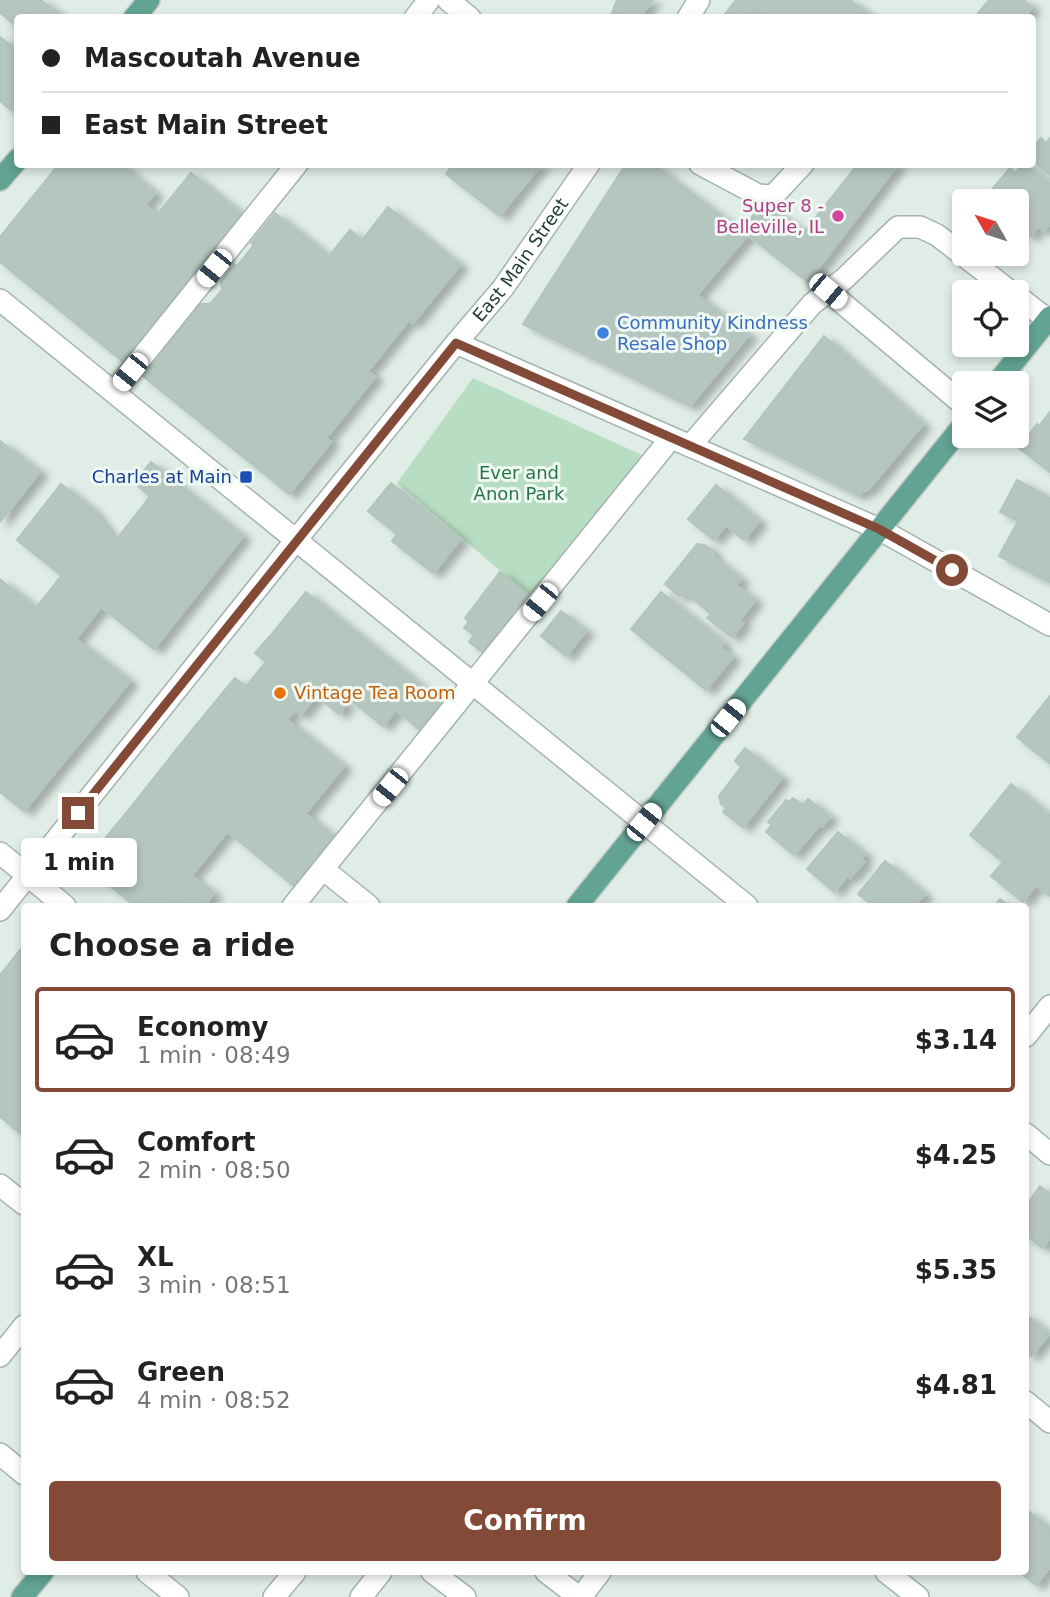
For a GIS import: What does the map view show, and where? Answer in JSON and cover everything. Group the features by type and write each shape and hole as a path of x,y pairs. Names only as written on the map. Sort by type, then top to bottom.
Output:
{"main road":[{"path":"137,14 149,0"},
{"path":"0,180 14,164"},
{"path":"1007,371 1049,318"},
{"path":"579,903 952,439"},
{"path":"22,1597 40,1575"}],"street":[{"path":"418,14 429,0"},
{"path":"448,0 465,14"},
{"path":"114,392 294,168"},
{"name":"East Main Street","path":"0,910 296,540 503,288 586,168"},
{"path":"707,168 758,195 773,196 799,168"},
{"path":"295,903 474,684 680,442 811,304 844,279 898,227 920,227 937,235 996,280"},
{"path":"828,291 952,395"},
{"path":"0,300 743,903"},
{"path":"1029,304 1049,318"},
{"path":"456,343 879,529 1050,625"},
{"path":"0,853 61,903"},
{"path":"323,869 365,903"},
{"path":"1029,1032 1050,1006"},
{"path":"1029,1136 1050,1154"},
{"path":"0,1185 21,1202"},
{"path":"0,1356 21,1330"},
{"path":"1029,1404 1050,1422"},
{"path":"0,1454 21,1469"},
{"path":"151,1575 178,1597"},
{"path":"274,1597 292,1575"},
{"path":"361,1597 379,1575"},
{"path":"435,1575 457,1595"},
{"path":"550,1575 580,1597 598,1575"},
{"path":"890,1575 918,1597"}],"green space":[{"name":"Ever and Anon Park","path":"473,378 642,455 530,596 397,483"}],"building":[{"path":"0,0 41,0 59,14 14,14 14,24 0,13"},
{"path":"617,0 653,0 642,14 612,14"},
{"path":"736,0 742,0 760,14 725,14"},
{"path":"742,0 850,0 868,14 760,14"},
{"path":"989,0 1023,0 1032,7 1027,14 977,14"},
{"path":"0,37 14,48 14,107 11,110 0,101"},
{"path":"1041,138 1046,143 1050,138 1050,175 1036,163 1036,144"},
{"path":"56,168 126,168 155,193 145,205 157,215 191,173 245,217 126,364 0,262 0,237"},
{"path":"450,168 494,168 504,177 502,180 518,193 500,216 446,174"},
{"path":"494,168 539,168 518,193 502,180 504,177"},
{"path":"623,168 658,168 747,236 697,295 749,335 690,406 523,324"},
{"name":"Super 8 - Belleville, IL","path":"855,168 895,168 808,282 741,230 764,202 804,232"},
{"path":"1010,168 1015,173 1019,168 1031,168 1050,184 1050,224 1044,231 1039,226 1030,237 1029,189 992,189"},
{"path":"388,207 460,265 413,323 329,256 350,230 362,240"},
{"path":"275,213 409,320 368,371 237,266"},
{"path":"234,264 375,377 326,438 331,442 289,494 143,376 201,304 210,304 222,290 221,281"},
{"path":"824,336 923,424 869,489 857,495 744,439"},
{"path":"1050,412 1050,472 1019,448 1029,448 1029,435 1037,424 1039,426"},
{"path":"0,441 40,472 0,522"},
{"path":"151,462 243,536 218,568 142,507 150,496 134,483"},
{"path":"1017,480 1050,498 1049,582 999,556 1018,521 1000,512"},
{"path":"391,483 461,539 433,573 392,541 397,534 368,511"},
{"path":"61,484 92,509 115,541 191,602 154,649 17,540"},
{"path":"716,485 759,521 744,540 726,525 714,540 688,519"},
{"path":"142,507 218,568 191,602 115,541"},
{"path":"697,544 712,550 713,556 741,579 736,585 755,600 739,621 743,623 732,637 707,618 711,614 687,594 679,596 665,584"},
{"path":"500,572 530,596 485,654 469,642 474,635 464,628 469,621 465,618"},
{"path":"62,575 101,607 76,639 130,681 111,705 0,615 0,579 36,608"},
{"path":"306,592 400,668 378,695 396,710 383,726 271,635"},
{"path":"661,592 724,643 720,647 733,657 706,690 631,629"},
{"path":"561,611 586,631 566,656 541,636"},
{"path":"0,615 111,705 83,739 0,672"},
{"path":"271,635 331,684 321,695 319,693 313,700 255,653"},
{"name":"Vintage Tea Room","path":"266,662 313,700 301,715 295,710 287,719 246,686"},
{"path":"400,668 441,703 419,729 378,695"},
{"path":"0,672 83,739 67,758 0,703"},
{"path":"235,678 344,766 305,814 196,725"},
{"path":"332,694 346,705 339,714 325,703"},
{"path":"1050,696 1050,762 1049,763 1017,737"},
{"path":"0,703 67,758 24,811 0,792"},
{"path":"196,725 334,837 294,886 157,774"},
{"path":"745,748 782,778 743,827 723,812 726,808 721,804 719,796 741,767 735,761"},
{"path":"157,774 227,832 192,875 122,818"},
{"path":"1011,784 1050,816 1050,896 1036,885 1023,902 991,876 1003,862 970,835"},
{"path":"793,798 803,805 808,799 830,817 822,826 820,824 794,855 766,832 772,825 768,822 786,800 789,802"},
{"path":"122,818 192,875 169,903 131,903 84,864"},
{"path":"838,832 865,854 860,859 864,862 850,878 847,876 834,892 807,869"},
{"path":"885,861 925,894 917,903 870,903 858,894"},
{"path":"193,877 214,893 208,903 171,903"},
{"path":"21,949 21,1134 0,1117 0,975"},
{"path":"1040,1186 1050,1194 1050,1238 1042,1248 1029,1237 1029,1202"},
{"path":"1029,1317 1049,1334 1031,1356 1029,1354"},
{"path":"1029,1512 1050,1529 1050,1567 1036,1585 1023,1575 1029,1575"}],"place":[{"name":"Super 8 - Belleville, IL","path":"838,216"},
{"name":"Community Kindness Resale Shop","path":"603,333"},
{"name":"Charles at Main","path":"246,477"},
{"name":"Vintage Tea Room","path":"280,693"}],"route":[{"path":"78,813 456,343 879,529 952,570"}]}
